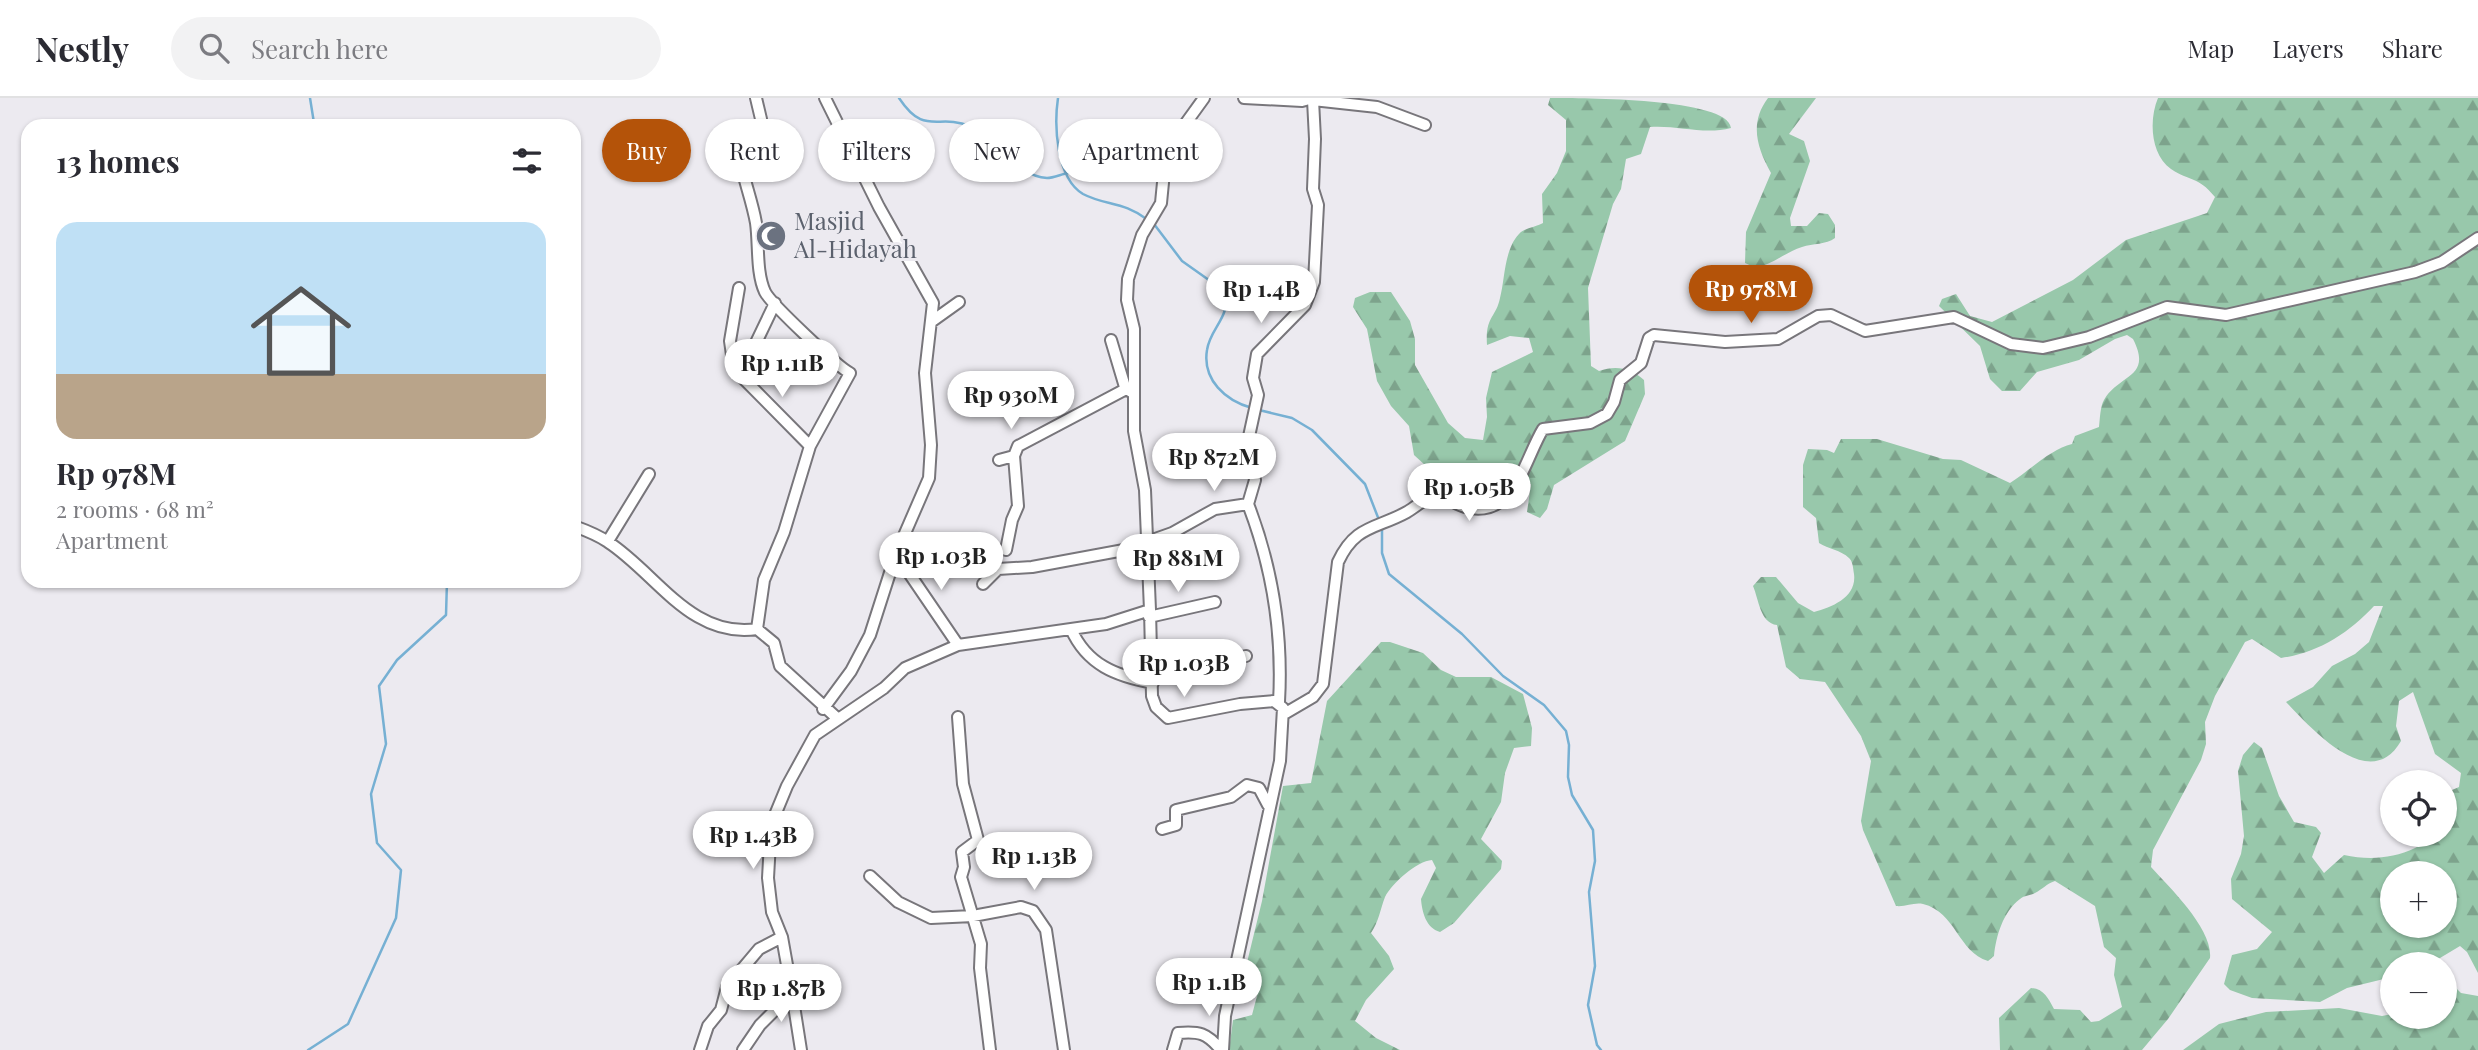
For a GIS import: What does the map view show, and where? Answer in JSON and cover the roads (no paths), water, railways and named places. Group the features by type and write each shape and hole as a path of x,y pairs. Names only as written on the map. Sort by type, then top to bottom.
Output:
{"street":[{"path":"756,98 761,119 758,132 739,155 750,192 766,293 835,358 840,368 850,373 810,446 784,532 764,580 757,629"},
{"path":"823,709 851,671 870,635 896,554 929,478 931,445 925,373 931,297 879,207 825,98"},
{"path":"1204,98 1178,134 1165,162 1161,203 1147,225 1128,279 1127,300 1134,329 1131,393 1133,431 1145,490 1154,679 1152,695 1156,707 1168,718 1240,704 1279,702"},
{"path":"1244,98 1313,99 1377,107 1425,125"},
{"path":"1222,1050 1226,1016 1255,883 1268,805 1280,761 1284,714 1279,702 1274,589 1268,560 1248,505 1255,480 1248,441 1257,404 1253,377 1257,354 1264,343 1305,305 1314,282 1318,205 1313,189 1313,99"},
{"path":"1284,714 1313,697 1323,684 1338,562 1347,544 1365,528 1408,511 1435,494 1464,507 1478,508 1509,496 1519,484 1543,429 1590,423 1607,414 1614,402 1620,380 1644,359 1651,336 1725,342 1783,338 1818,316 1832,315 1865,331 1954,317 2011,344 2043,348 2089,337 2167,307 2226,315 2416,272 2442,262 2478,238"},
{"path":"739,288 730,341 734,369 810,446"},
{"path":"931,322 958,302"},
{"path":"734,369 753,349 775,303"},
{"path":"1111,340 1131,393"},
{"path":"1006,550 1012,520 1018,506 1014,456 1018,446 1131,393"},
{"path":"999,460 1014,456"},
{"path":"608,541 649,474"},
{"path":"983,584 998,569 1070,560 1147,542 1172,533 1216,509 1248,505"},
{"path":"581,529 608,541 695,615 728,629 757,629 773,642 778,664 823,709 838,719"},
{"path":"896,554 958,646"},
{"path":"801,1050 782,937 772,912 768,878 775,815 815,735 884,688 905,668 958,646 1106,624 1215,602"},
{"path":"1070,629 1079,648 1094,663 1117,673 1154,679 1246,656"},
{"path":"958,717 963,785 978,840 962,854 963,890 981,944 980,968 990,1050"},
{"path":"1162,829 1177,823 1177,810 1231,797 1247,785 1259,788 1268,805"},
{"path":"870,876 898,902 931,918 973,916 1028,907 1043,923 1064,1050"},
{"path":"700,1050 708,1026 721,1010 727,987 759,950 782,937"},
{"path":"743,1050 760,1026 792,993"},
{"path":"1173,1050 1178,1033 1197,1031 1212,1038 1222,1050"}],"waterway":[{"path":"310,98 313,119"},
{"path":"899,98 908,110 924,121 959,123 980,131 1016,164 1036,176 1049,178 1058,176"},
{"path":"1058,98 1056,122 1059,150 1062,164 1074,186 1083,194 1131,210 1148,220"},
{"path":"1154,224 1182,261 1223,290 1226,307 1209,342 1206,361 1208,371 1212,380 1225,394 1252,408"},
{"path":"1259,410 1292,418 1312,430 1365,484 1379,520"},
{"path":"1382,526 1382,553 1389,574 1462,634 1503,676 1544,705 1566,731 1569,745 1568,777 1572,795 1593,830 1595,861 1589,892 1595,966 1588,1005 1597,1045 1601,1050"},
{"path":"308,1050 348,1024 396,918 401,870 377,843 371,794 386,744 379,686 397,660 446,615 447,588"}],"place":[{"name":"Masjid Al-Hidayah","path":"771,236"}]}
